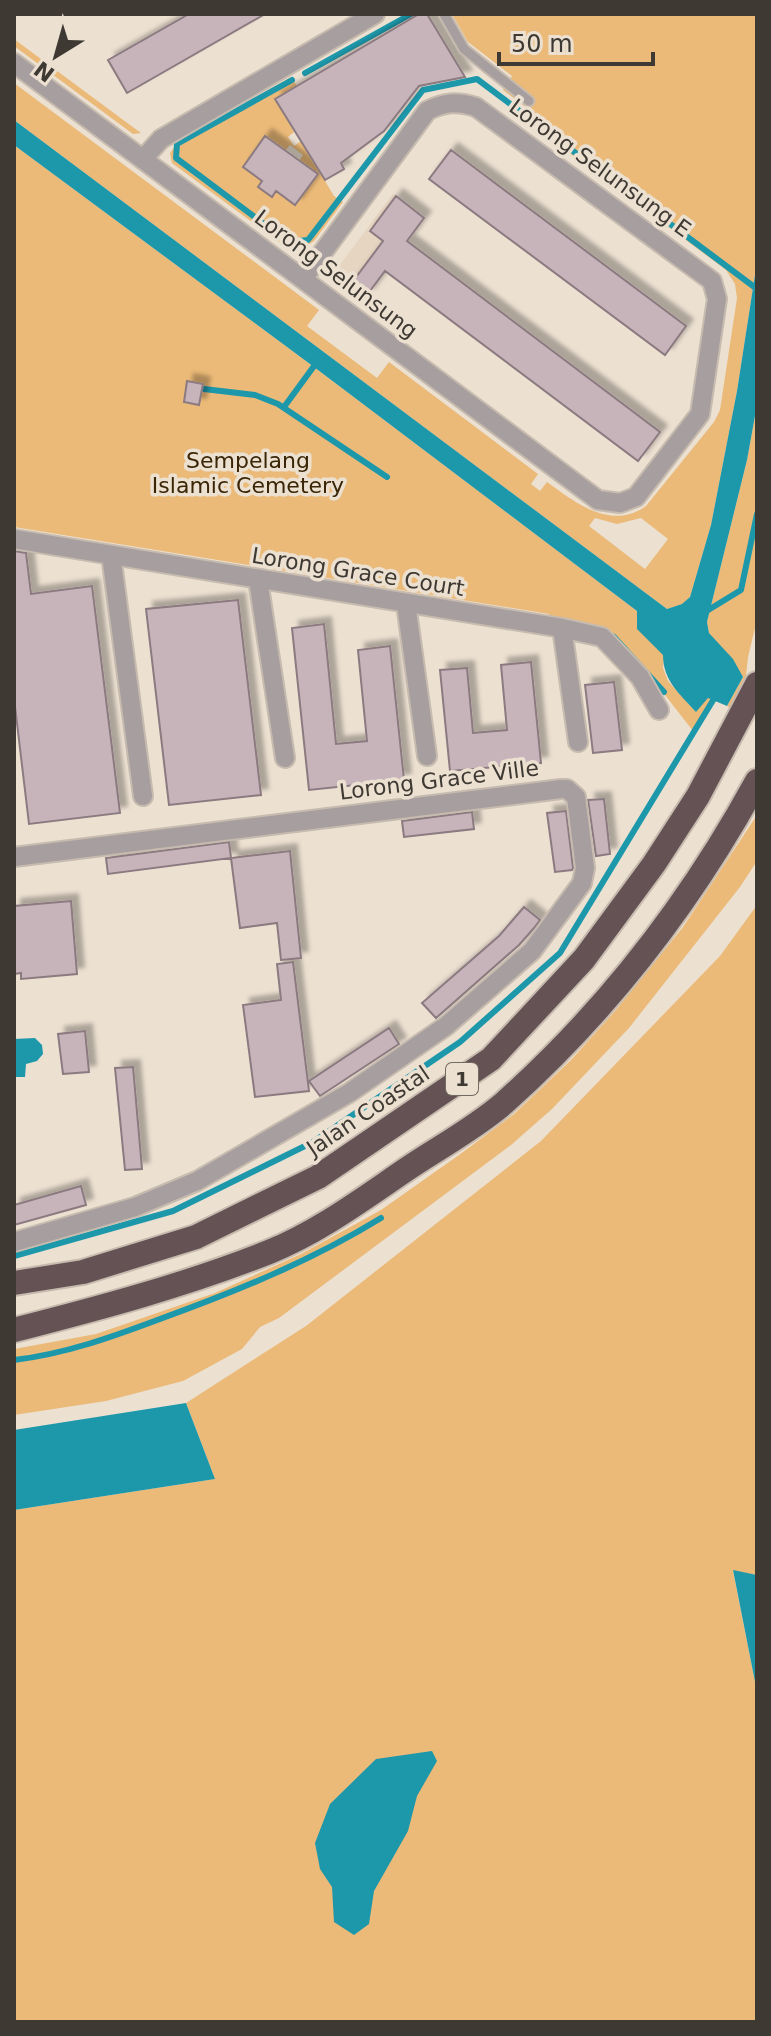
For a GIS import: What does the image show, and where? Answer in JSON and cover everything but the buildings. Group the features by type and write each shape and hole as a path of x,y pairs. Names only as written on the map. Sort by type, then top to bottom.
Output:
{"highway":[{"name":"Jalan Coastal","path":"14,1283 83,1272 196,1237 318,1177 491,1059 584,959 654,864 698,796 757,684"},
{"name":"1","path":"14,1330 128,1301 271,1251 335,1219 502,1105 590,1020 664,929 724,840 757,781"}],"street":[{"path":"143,159 161,139 375,14"},
{"name":"Lorong Selunsung","path":"14,63 578,488 598,500 620,503 636,497"},
{"name":"Lorong Selunsung E","path":"303,279 427,111 451,102 476,107 712,281 717,299 700,414 636,497"},
{"name":"Lorong Grace Court","path":"14,539 602,637 640,677 659,710"},
{"path":"111,555 143,796"},
{"path":"258,580 285,758"},
{"path":"406,604 427,756"},
{"path":"562,628 578,742"},
{"name":"Lorong Grace Ville","path":"14,857 567,789 576,797 585,868 582,883 574,896 532,951 446,1026 349,1093 197,1181 135,1207 14,1242"}],"lane":[{"path":"444,14 464,49 529,101"}],"shaded area":[{"path":"393,194 424,218 365,298 333,274"}],"green space":[{"path":"452,14 757,14 757,262 737,391 711,525 690,597 683,604 667,609 14,120 14,83 319,310 307,326 377,378 389,362 538,474 531,484 540,491 547,482 594,511 620,516 633,513 646,506 714,422 720,410 737,298 735,284 726,270 529,123 535,114 503,90 512,76 468,42","holes":["595,518 617,524 641,518 668,539 645,569 589,526"]},
{"path":"14,39 141,133 133,134 14,46"},
{"path":"291,77 297,86 275,99 294,132 288,137 294,146 301,141 334,196 343,202 314,241 300,250 287,248 172,163 170,153 178,142","holes":["265,136 285,151 290,145 303,155 299,161 318,175 295,205 276,191 271,197 258,187 262,181 243,167"]},
{"name":"Sempelang Islamic Cemetery","path":"14,145 637,611 664,655 663,668 668,681 695,711 708,697 712,701 693,731 637,659 613,636 548,618 549,614 14,527"},
{"path":"757,405 757,620 746,676 732,709 727,706 743,677 709,633 707,622 747,460"},
{"path":"757,815 757,861 740,887 629,1028 552,1109 511,1145 279,1318 260,1327 242,1349 183,1381 106,1401 14,1415 14,1349 96,1334 215,1293 301,1254 381,1210 514,1114 571,1060 615,1011 683,927"},
{"path":"757,905 757,1575 733,1571 757,1692 757,2022 14,2022 14,1510 215,1479 186,1403 306,1326 541,1141 720,956"}],"water":[{"path":"14,120 667,609 682,604 690,597 711,525 737,391 757,262 757,405 747,460 707,622 709,633 733,659 743,677 727,706 708,698 696,712 669,680 663,655 637,629 637,611 14,145"},
{"path":"35,1038 42,1045 43,1054 37,1061 26,1064 25,1077 16,1077 14,1039"},
{"path":"186,1403 215,1479 14,1510 14,1430"},
{"path":"733,1570 757,1575 757,1692"},
{"path":"432,1751 437,1761 417,1796 408,1831 374,1891 369,1924 354,1935 334,1922 332,1887 320,1869 315,1843 330,1804 376,1759"}],"waterway":[{"path":"305,73 411,14"},
{"path":"292,80 177,144 176,158 288,242 308,240 423,90 477,79 757,289"},
{"path":"284,407 317,362"},
{"path":"204,389 255,395 278,404 387,477"},
{"path":"705,612 741,590 757,514"},
{"path":"614,637 664,692"},
{"path":"14,1256 173,1211 313,1142 460,1042 560,953 715,697"},
{"path":"14,1360 88,1344 217,1297 301,1261 381,1218"}]}
